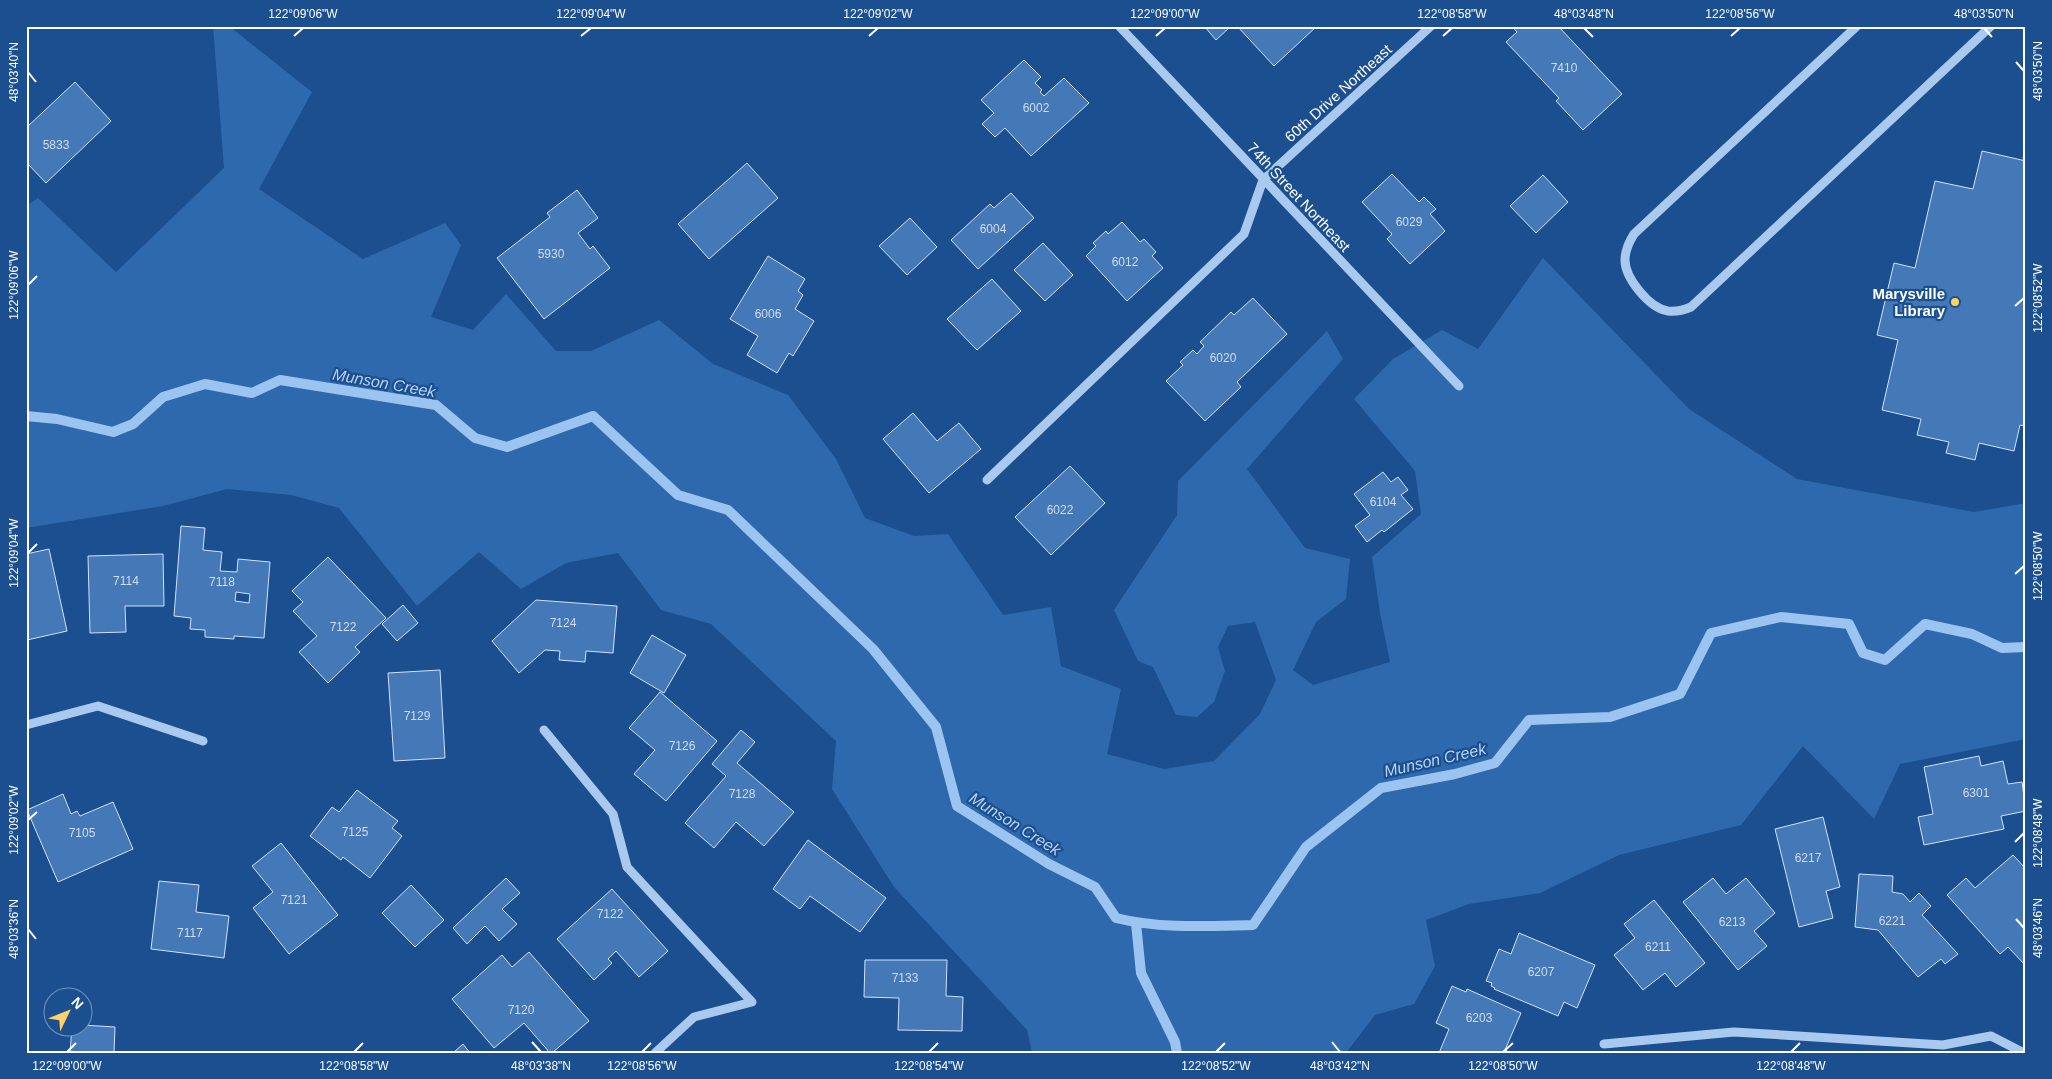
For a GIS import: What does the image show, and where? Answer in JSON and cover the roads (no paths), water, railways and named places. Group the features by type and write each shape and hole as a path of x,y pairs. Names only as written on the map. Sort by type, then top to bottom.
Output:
{"street":[{"name":"74th Street Northeast","path":"1119,26 1459,386"},
{"name":"60th Drive Northeast","path":"1264,180 1432,26"},
{"path":"1857,26 1634,234 1626,250 1626,270 1641,292 1650,301 1667,311 1691,307 1991,26"},
{"path":"987,480 1244,234 1264,180"},
{"path":"26,725 98,706 203,741"},
{"path":"544,730 613,814 627,867 752,1002 694,1017 655,1053"},
{"path":"1604,1044 1734,1032 1943,1046 1991,1036 2024,1050"}],"waterway":[{"name":"Munson Creek","path":"26,416 57,419 113,432 133,424 163,397 205,384 252,393 280,380 436,405 475,438 507,447 593,416 678,495 728,510 873,649 936,727 957,806 1049,864 1095,887 1116,918 1150,924 1184,926 1253,925 1306,847 1381,788 1455,774 1495,763 1529,720 1610,717 1680,694 1711,633 1781,617 1849,624 1863,653 1885,660 1925,624 1972,634 2002,648 2026,647"},
{"path":"1136,923 1141,973 1175,1042 1177,1053"}],"place":[{"name":"Marysville Library","path":"1955,302"}]}
